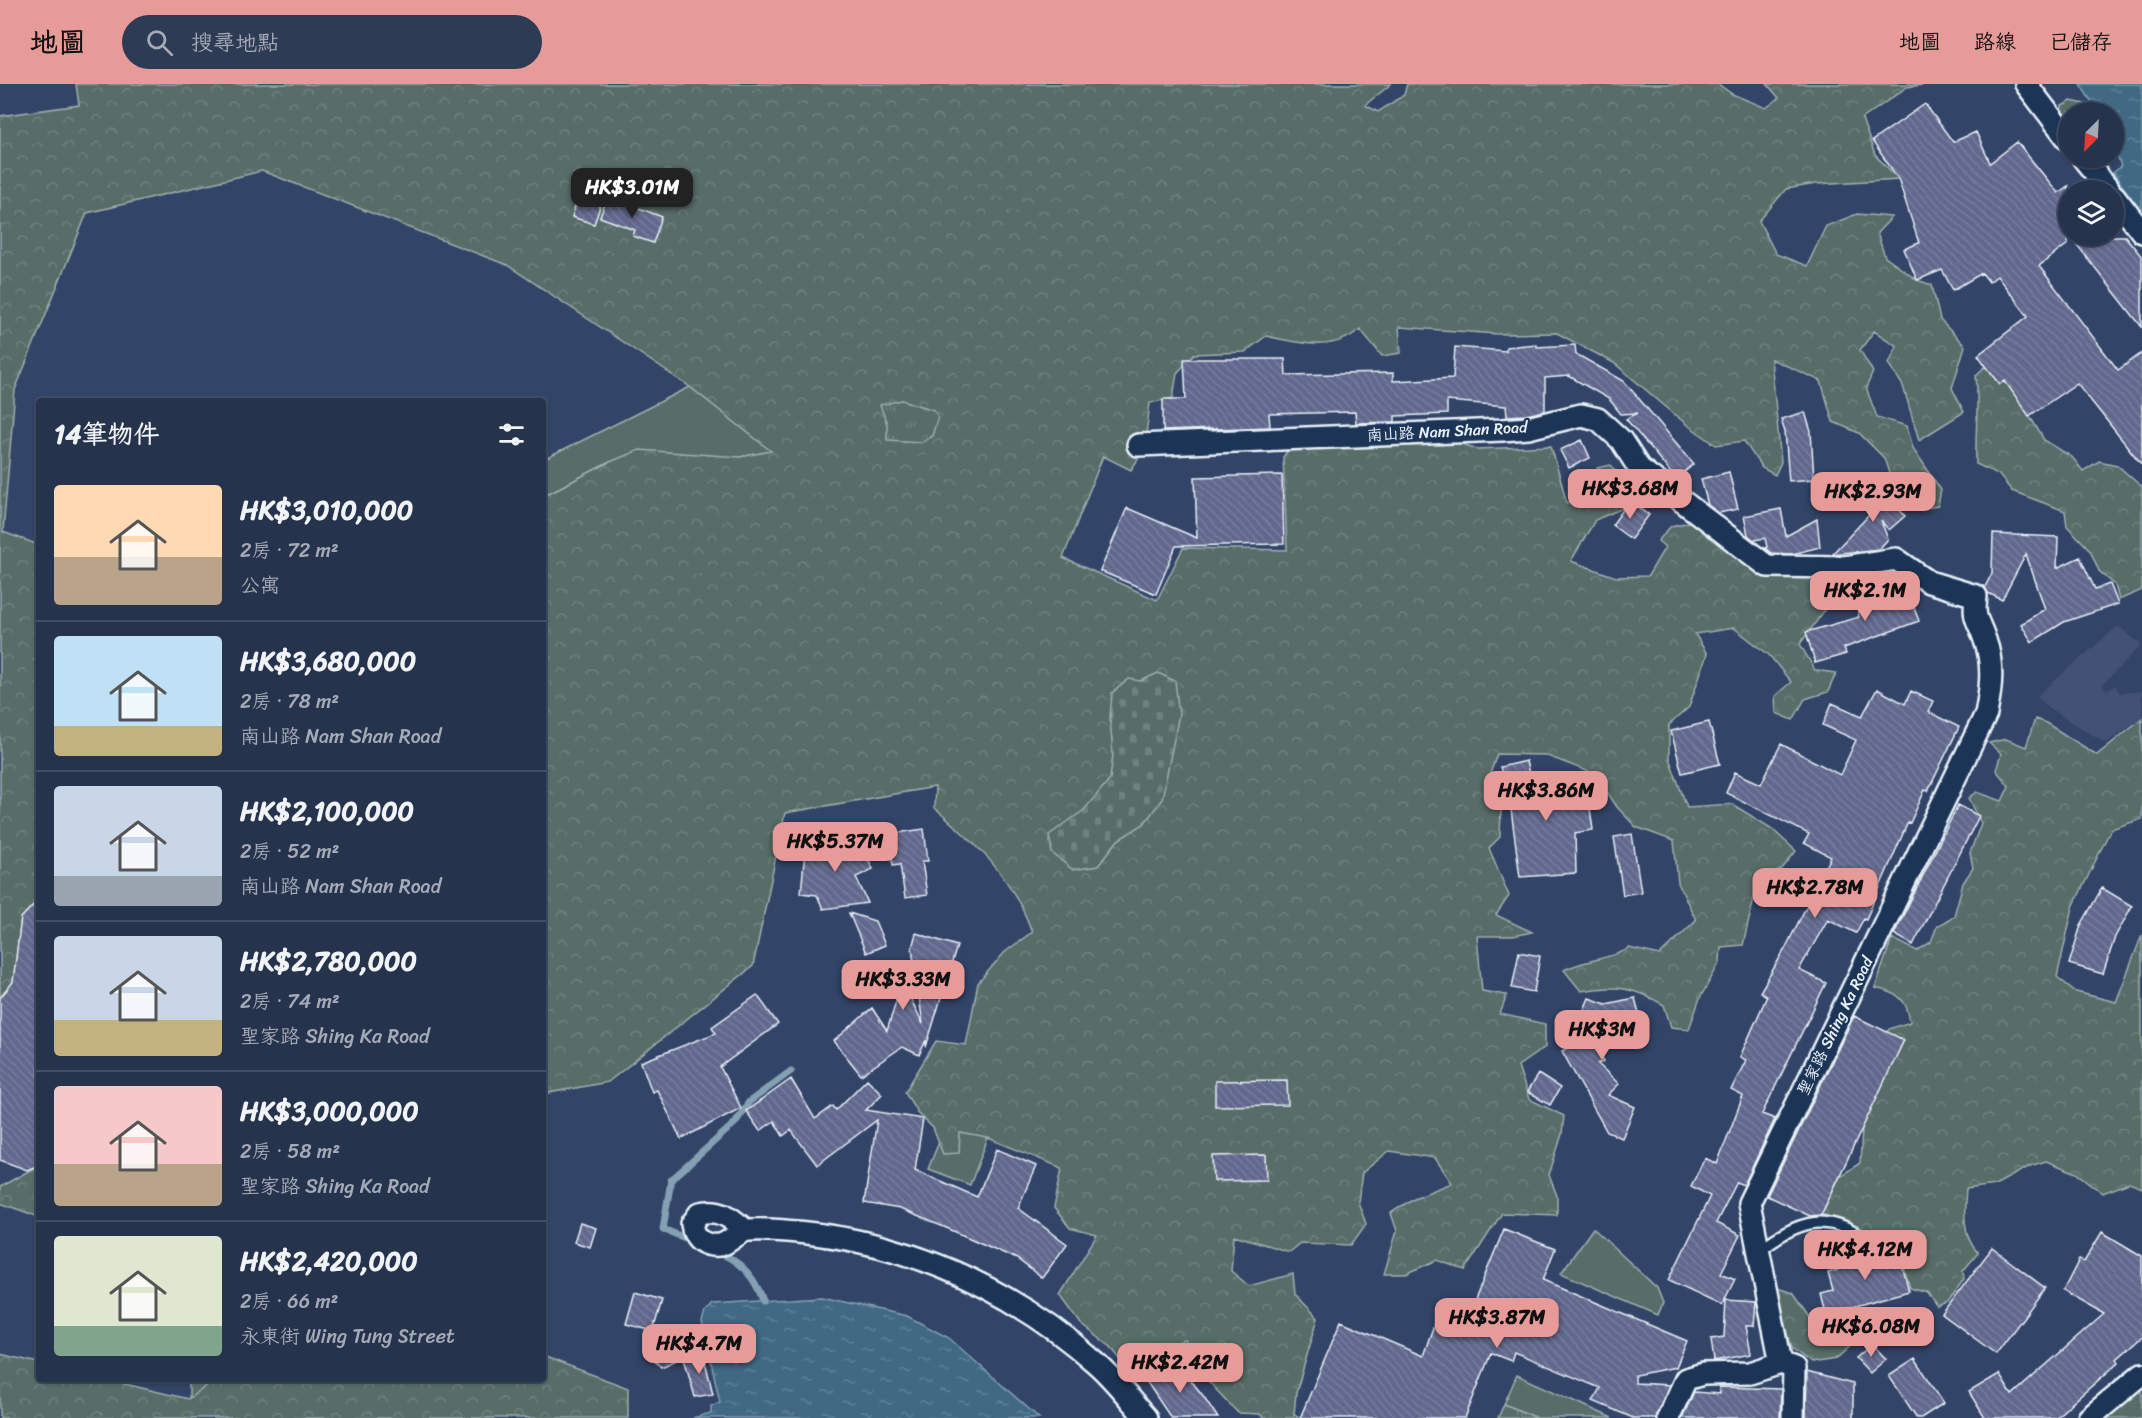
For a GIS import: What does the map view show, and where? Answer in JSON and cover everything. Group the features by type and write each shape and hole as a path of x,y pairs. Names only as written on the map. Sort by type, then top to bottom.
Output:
{"street":[{"path":"2026,84 2058,125"},
{"path":"2092,168 2101,180"},
{"path":"2124,209 2142,232"},
{"name":"南山路 Nam Shan Road","path":"1138,445 1502,430 1528,428 1581,415 1590,416 1598,419 1613,431 1639,468 1767,566 1844,567 1896,560 1929,582 1976,596"},
{"name":"聖家路 Shing Ka Road","path":"1793,1418 1794,1368 1781,1363 1749,1203 1986,714 1992,670 1986,640 1974,616 1976,596"},
{"path":"745,1230 856,1241 923,1258 953,1272 1026,1308 1098,1365 1146,1418"},
{"path":"1668,1418 1686,1379 1702,1374 1750,1373 1781,1363"},
{"path":"2090,1418 2142,1374"}],"lane":[{"path":"1758,1251 1779,1235 1809,1222 1826,1221 1857,1232 1877,1249"}],"shaded area":[{"path":"2118,626 2142,645 2102,685 2107,691 2115,685 2120,693 2142,691 2142,717 2106,743 2049,708 2037,696"}],"green space":[{"path":"76,84 1391,84 1365,105 1378,112 1404,95 1407,84 1718,84 1732,94 1766,108 1779,98 1767,84 1930,84 1907,87 1862,119 1875,155 1899,179 1816,184 1786,189 1759,221 1776,254 1807,266 1826,226 1857,214 1892,217 1877,233 1885,257 1917,280 1932,285 1940,320 1965,346 1952,388 1964,412 1919,440 1903,386 1889,363 1897,346 1874,331 1860,350 1873,372 1866,388 1877,417 1907,426 1913,448 1941,490 1938,506 1917,509 1893,485 1884,458 1859,433 1833,422 1821,381 1771,359 1781,462 1775,475 1762,468 1744,441 1716,445 1686,424 1614,363 1557,333 1498,334 1399,327 1401,353 1382,356 1360,329 1339,341 1327,344 1303,343 1266,336 1245,352 1194,354 1177,373 1173,398 1150,403 1144,450 1131,470 1103,456 1063,558 1157,600 1183,548 1287,550 1283,457 1293,443 1448,439 1477,449 1551,446 1567,503 1603,487 1597,468 1611,465 1642,500 1595,520 1571,561 1616,577 1648,576 1665,547 1658,541 1671,526 1698,520 1770,559 1837,567 1824,611 1800,644 1815,670 1836,673 1828,692 1805,699 1793,720 1776,713 1775,696 1791,682 1769,655 1734,628 1695,634 1707,654 1689,707 1669,725 1669,758 1687,807 1732,804 1771,828 1796,851 1782,869 1758,881 1743,945 1721,947 1720,962 1700,998 1689,1029 1671,1027 1664,1005 1643,994 1615,988 1581,991 1564,970 1629,948 1660,955 1696,920 1678,883 1674,841 1636,827 1617,807 1595,774 1545,755 1497,754 1490,774 1501,810 1500,837 1489,848 1509,896 1496,915 1532,932 1513,936 1477,936 1482,991 1507,995 1500,1014 1545,1024 1545,1047 1518,1066 1529,1099 1564,1116 1562,1134 1549,1175 1557,1196 1557,1215 1502,1213 1465,1270 1437,1260 1406,1274 1384,1274 1397,1231 1391,1213 1414,1198 1452,1183 1435,1158 1389,1151 1362,1173 1358,1202 1366,1224 1351,1245 1300,1243 1289,1252 1234,1235 1231,1271 1249,1286 1293,1274 1295,1294 1318,1318 1296,1393 1294,1414 1301,1418 1263,1418 1260,1414 1238,1413 1209,1382 1185,1340 1152,1350 1125,1366 1111,1347 1081,1324 1060,1295 1097,1235 1070,1228 1054,1208 1062,1168 988,1138 960,1133 959,1153 943,1154 933,1128 917,1112 905,1092 936,1041 966,1045 978,983 1005,952 1032,932 1024,912 1004,878 965,835 934,808 935,787 785,813 753,966 608,1082 546,1093 546,494 639,450 740,457 771,451 690,387 507,265 262,171 87,213 15,390 3,532 36,544 36,902 21,918 13,982 0,998 0,116 79,105"},
{"path":"1986,366 1998,381 2011,384 2044,440 2072,457 2083,471 2099,461 2117,465 2142,487 2142,590 2119,600 2115,585 2099,571 2090,550 2067,526 2065,511 2012,491 1998,474 1976,464 1976,375"},
{"path":"690,387 772,451 740,457 610,462 546,494 546,459"},
{"path":"902,400 934,410 938,416 932,436 922,442 887,440 887,424 880,405"},
{"path":"1158,673 1175,681 1179,714 1162,799 1144,824 1118,840 1098,866 1073,870 1052,853 1049,835 1084,810 1110,779 1113,755 1110,719 1112,693 1129,679 1141,681"},
{"path":"2142,718 2142,819 2111,829 2073,907 2057,977 2076,992 2116,1002 2142,935 2142,1188 2129,1183 2103,1193 2077,1173 2046,1161 2030,1166 1995,1185 1966,1189 1967,1231 1978,1253 1963,1271 1964,1279 1947,1303 1937,1307 1927,1293 1910,1288 1899,1251 1879,1235 1853,1229 1822,1214 1840,1176 1860,1163 1862,1130 1859,1108 1875,1056 1889,1029 1910,1022 1904,1002 1900,998 1890,992 1875,988 1892,938 1917,951 1931,942 1937,926 1954,916 1963,883 1973,868 1970,853 1981,823 1969,798 1977,792 2002,801 2009,786 1996,770 2001,754 1989,743 2006,739 2026,747 2035,719 2046,723 2097,755"},
{"path":"947,1122 988,1138 970,1185 928,1169"},
{"path":"36,1167 36,1216 0,1203 0,1187"},
{"path":"1593,1228 1657,1288 1663,1303 1658,1315 1561,1273"},
{"path":"1777,1288 1793,1293 1826,1340 1855,1342 1836,1359 1811,1363 1792,1348 1786,1326 1772,1319 1766,1300"},
{"path":"0,1354 36,1362 36,1382 117,1382 188,1399 213,1382 546,1382 546,1357 628,1388 628,1418 0,1418"},
{"path":"1517,1375 1612,1418 1537,1418 1504,1404"},
{"path":"189,1382 213,1382 189,1399"},
{"path":"2142,1387 2142,1418 2104,1418"},
{"path":"1504,1404 1537,1418 1498,1418"}],"water":[{"path":"2080,84 2142,84 2142,212 2124,188 2124,180 2118,180 2113,173 2119,168 2124,168 2124,102 2092,102"},
{"path":"822,1297 907,1316 949,1338 1039,1418 693,1418 711,1413 711,1406 720,1402 702,1322 705,1312 712,1304"}],"building":[{"path":"1925,104 1953,142 1976,132 1990,163 2017,142 2058,193 2058,246 2065,246 2039,266 2118,370 2142,353 2142,465 2077,383 2029,416 2005,381 2000,384 1978,355 2028,316 1997,276 1989,282 1982,273 1953,290 1942,270 1917,280 1904,249 1919,243 1898,178 1872,141"},
{"path":"608,196 662,217 653,243 633,236 635,230 600,217"},
{"path":"578,197 601,204 594,224 572,217"},
{"path":"2125,236 2142,257 2142,327 2078,246 2124,246"},
{"path":"1536,344 1536,347 1575,345 1576,354 1624,381 1694,464 1676,479 1626,419 1638,413 1621,414 1609,399 1569,376 1545,378 1545,411 1526,415 1507,416 1506,406 1447,401 1447,414 1395,416 1395,422 1356,423 1355,412 1269,414 1270,427 1163,431 1163,399 1186,399 1184,359 1285,359 1286,375 1393,373 1393,381 1453,378 1455,347 1506,351 1506,347"},
{"path":"1805,412 1811,432 1814,479 1789,481 1785,431 1781,419"},
{"path":"1582,440 1590,458 1569,468 1560,450"},
{"path":"1729,472 1738,509 1719,513 1708,505 1701,479"},
{"path":"1282,475 1284,544 1176,546 1156,594 1100,571 1127,508 1197,538 1195,477"},
{"path":"1877,485 1905,516 1889,530 1881,521 1888,539 1879,549 1832,554 1872,512 1857,497"},
{"path":"1630,500 1649,515 1631,539 1612,525"},
{"path":"1781,509 1786,536 1817,519 1820,547 1792,554 1771,553 1765,548 1767,547 1765,538 1754,540 1748,535 1744,516"},
{"path":"1993,534 2058,537 2057,568 2080,557 2095,589 2110,584 2118,604 2064,622 2032,642 2021,624 2045,609 2026,554 2002,600 1988,593 1985,587 1992,573"},
{"path":"1904,581 1919,621 1844,648 1846,654 1815,663 1806,632 1859,617 1855,599"},
{"path":"1877,689 1905,704 1911,691 1933,701 1928,712 1959,727 1928,791 1925,790 1910,823 1908,822 1866,919 1864,918 1856,933 1828,919 1799,970 1826,983 1762,1114 1775,1119 1744,1185 1737,1182 1716,1223 1740,1235 1721,1273 1735,1279 1722,1305 1669,1280 1710,1196 1691,1186 1705,1158 1717,1164 1743,1096 1731,1090 1746,1060 1740,1057 1767,996 1760,992 1785,949 1831,857 1804,843 1809,834 1726,793 1735,772 1761,784 1781,744 1840,775 1856,740 1823,725 1832,703 1862,716"},
{"path":"1709,722 1720,764 1682,773 1671,731"},
{"path":"1526,761 1532,787 1586,779 1593,830 1575,833 1576,873 1520,877 1509,795 1500,767"},
{"path":"1958,805 1979,816 1913,945 1894,934"},
{"path":"924,829 928,861 922,861 927,895 905,898 900,864 893,865 889,834"},
{"path":"1632,834 1641,892 1623,895 1614,837"},
{"path":"806,840 854,844 860,842 873,869 856,877 868,903 823,909 817,895 801,893"},
{"path":"2102,888 2132,906 2115,937 2103,974 2069,964 2081,925"},
{"path":"36,902 36,1166 27,1170 0,1160 0,998 13,982 21,918"},
{"path":"849,913 875,921 885,945 866,953"},
{"path":"916,933 957,946 926,1047 926,1040 919,1055 902,1047 861,1075 834,1041 872,1008 887,1031 902,981 923,1024 912,948"},
{"path":"1519,952 1540,956 1534,992 1512,988"},
{"path":"757,995 778,1024 720,1067 741,1108 681,1139 657,1090 652,1092 641,1062 716,1033 712,1027"},
{"path":"1589,998 1606,1004 1635,998 1641,1022 1609,1029 1599,1052 1604,1061 1598,1064 1619,1084 1608,1095 1635,1107 1622,1138 1607,1132 1562,1051 1597,1032 1578,1024"},
{"path":"1854,1016 1904,1040 1821,1215 1810,1216 1767,1196"},
{"path":"1538,1074 1560,1088 1550,1105 1527,1092"},
{"path":"791,1079 815,1119 833,1106 836,1110 867,1079 882,1094 866,1110 923,1119 915,1170 977,1197 997,1149 1036,1166 1018,1208 1067,1244 1042,1278 1017,1259 949,1229 900,1209 864,1203 877,1120 817,1165 791,1130 783,1136 774,1121 760,1131 746,1111"},
{"path":"1287,1080 1288,1105 1215,1106 1215,1081"},
{"path":"1266,1155 1267,1180 1214,1181 1213,1156"},
{"path":"580,1223 596,1228 590,1247 574,1242"},
{"path":"1504,1229 1555,1249 1543,1280 1687,1341 1676,1367 1635,1375 1635,1383 1669,1385 1655,1418 1633,1418 1593,1401 1600,1388 1514,1352 1511,1361 1491,1353 1465,1418 1300,1418 1341,1321 1423,1356 1442,1302 1470,1312"},
{"path":"2102,1232 2142,1256 2142,1337 2117,1359 2119,1362 2055,1418 1985,1418 1969,1392 1999,1374 2012,1395 2104,1314 2063,1291 2079,1260 2084,1262"},
{"path":"1992,1248 2045,1288 1996,1354 1942,1314"},
{"path":"1891,1249 1893,1255 1899,1254 1909,1291 1826,1314 1821,1294 1833,1291 1828,1273 1838,1270 1836,1263 1871,1254 1879,1256"},
{"path":"635,1292 662,1300 653,1331 626,1324"},
{"path":"1726,1300 1756,1302 1754,1326 1746,1326 1751,1354 1714,1361 1711,1339 1724,1337"},
{"path":"666,1338 677,1360 661,1367 647,1352"},
{"path":"1872,1344 1886,1359 1870,1373 1856,1358"},
{"path":"703,1353 713,1394 695,1397 684,1358"},
{"path":"1915,1359 1944,1403 1921,1418 1917,1418 1889,1376"},
{"path":"1175,1360 1218,1418 1171,1418 1146,1381"},
{"path":"1807,1372 1853,1384 1853,1418 1806,1418"},
{"path":"1719,1387 1781,1389 1780,1418 1682,1418 1694,1392 1720,1394"}],"waterway":[{"path":"692,1241 663,1229 671,1180 735,1123 749,1102 791,1071"},
{"path":"720,1253 735,1261 747,1272 763,1301"}]}
